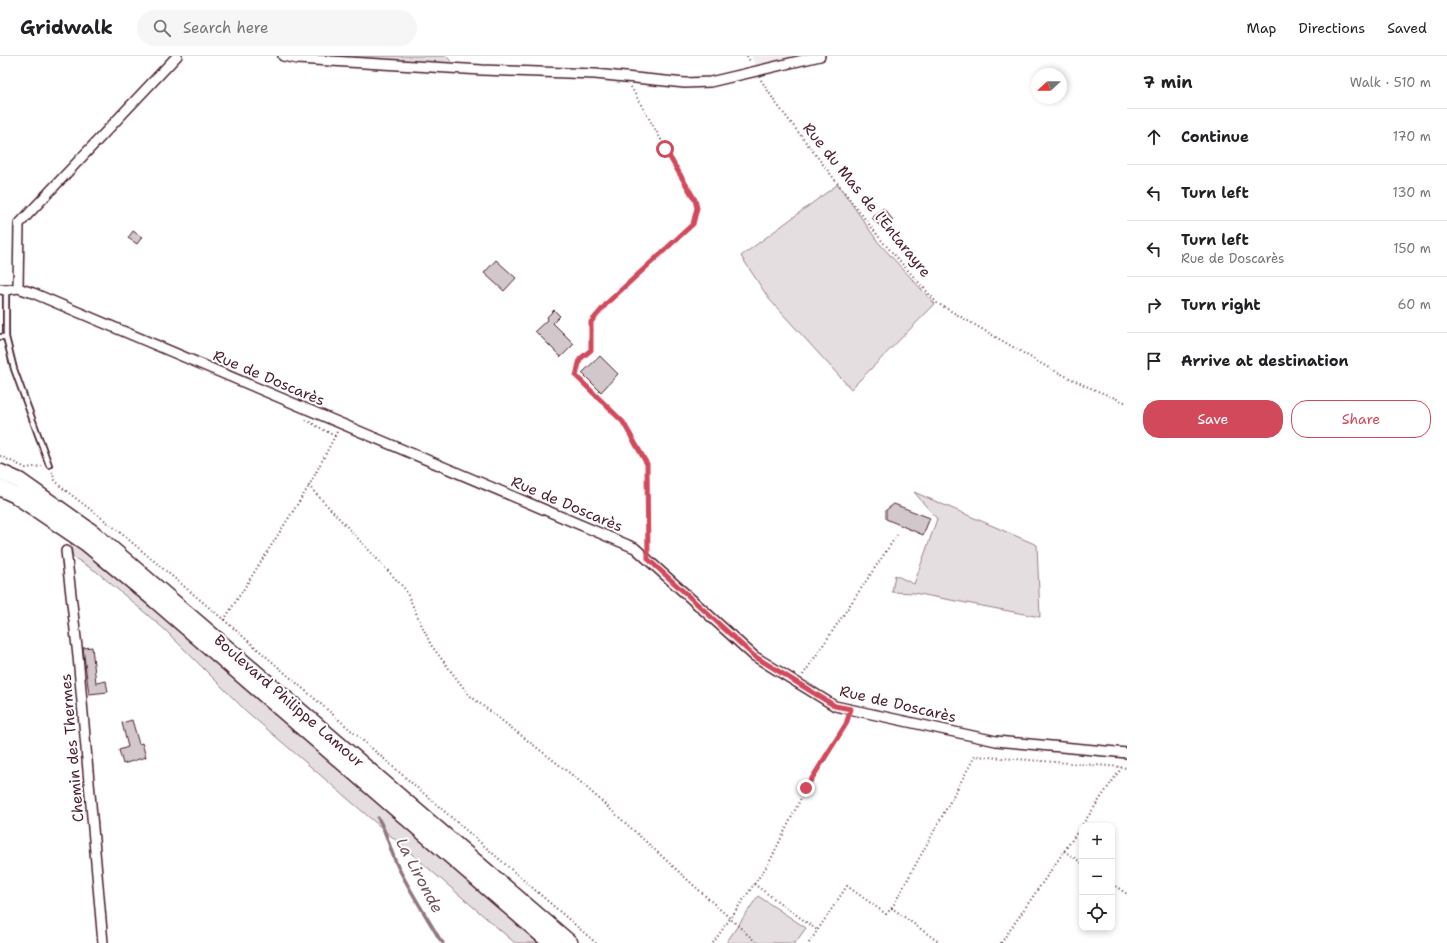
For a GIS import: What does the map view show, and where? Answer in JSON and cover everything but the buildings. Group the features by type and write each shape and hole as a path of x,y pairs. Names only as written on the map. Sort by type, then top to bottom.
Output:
{"main road":[{"name":"Boulevard Philippe Lamour","path":"0,472 20,481 92,532 570,943"},
{"name":"Boulevard Philippe Lamour","path":"0,488 15,495 92,548 552,943"}],"street":[{"path":"18,288 19,224 177,56"},
{"path":"283,56 296,59 482,70 595,74 685,83 710,82 820,56"},
{"name":"Rue de Doscarès","path":"3,290 18,288 33,293 635,548 754,656 835,706 996,741 1127,753"},
{"name":"Chemin des Thermes","path":"66,551 78,656 103,943"}],"lane":[{"path":"3,290 6,337 14,369 49,465"},
{"path":"0,337 6,337"}],"path":[{"name":"Rue du Mas de l'Entarayre","path":"755,71 775,102 882,241 937,303 1049,368 1088,387 1127,403"},
{"path":"625,78 695,200 697,208 693,224 608,302 591,322 591,350 580,359 576,376 623,422 647,464 648,559"},
{"path":"224,620 309,486 337,431"},
{"path":"0,456 26,468 49,465 55,480 61,487 116,529 224,620 596,943"},
{"path":"309,486 405,589 430,645 469,695 576,778 757,943"},
{"path":"802,678 897,535"},
{"path":"713,943 769,863 806,788 846,724 851,709"},
{"path":"809,943 847,886 886,914 892,908 975,756 1127,768"},
{"path":"1001,943 1122,767"},
{"path":"1064,851 1079,861"},
{"path":"754,884 817,930"},
{"path":"1115,886 1127,894"},
{"path":"892,908 940,943"}],"shaded area":[{"path":"333,56 446,56 455,65"},
{"path":"751,56 807,56 756,65"},
{"path":"838,184 878,242 935,304 851,389 769,299 741,256"},
{"path":"914,492 1037,545 1040,617 914,593 892,592 895,575 914,584 937,519"},
{"path":"70,540 86,552 540,943 515,943 246,711 163,628 97,572 73,557"},
{"path":"758,896 806,928 795,943 726,943"}],"waterway":[{"name":"La Lironde","path":"378,818 384,829 395,861 443,943"}],"route":[{"path":"665,149 695,200 697,208 693,224 608,302 591,322 591,350 580,359 576,376 623,422 647,464 648,559 754,656 835,706 851,709 846,724 806,788"}]}
